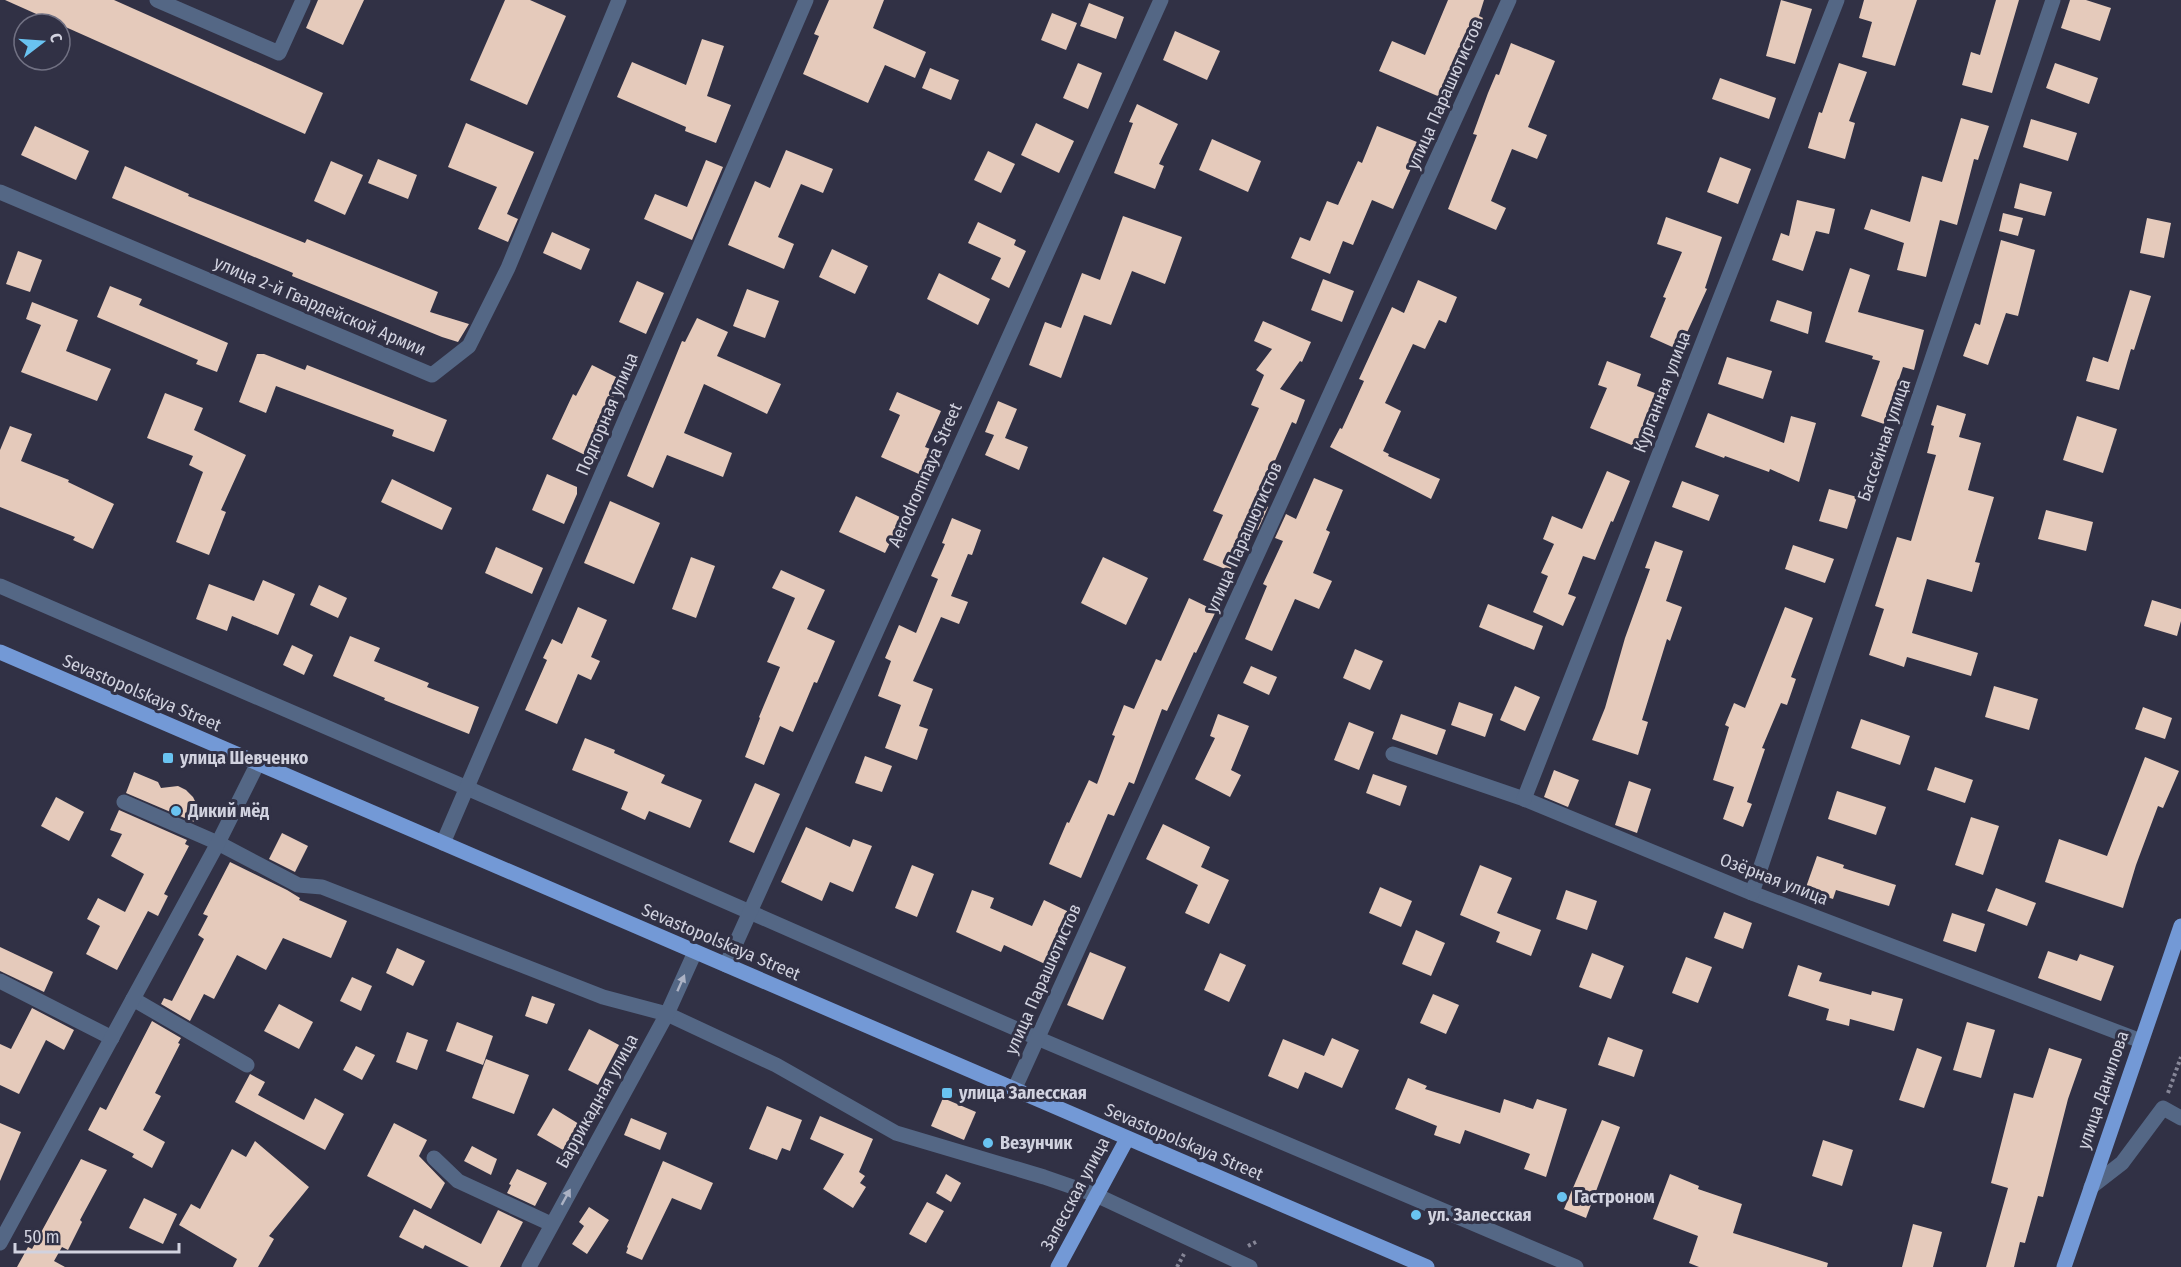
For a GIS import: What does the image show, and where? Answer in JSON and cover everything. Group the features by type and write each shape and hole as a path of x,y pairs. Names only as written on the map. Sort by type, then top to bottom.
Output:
{"main road":[{"name":"Sevastopolskaya Street","path":"0,652 1427,1267"},
{"name":"улица Данилова","path":"2064,1267 2181,926"},
{"name":"Залесская улица","path":"1058,1267 1126,1139"}],"street":[{"path":"157,0 279,52 303,0"},
{"name":"улица 2-й Гвардейской Армии","path":"0,192 432,375 469,346 484,317 508,268 619,0"},
{"name":"Подгорная улица","path":"443,843 806,0"},
{"name":"Aerodromnaya Street","path":"726,965 1161,0"},
{"name":"улица Парашютистов","path":"1014,1090 1509,0"},
{"name":"Курганная улица","path":"1524,799 1837,0"},
{"name":"Бассейная улица","path":"1752,893 2054,0"},
{"path":"0,586 1037,1038 1576,1267"},
{"name":"Озёрная улица","path":"1392,754 1524,799 1752,893 2140,1041"},
{"path":"0,1243 218,843 258,763"},
{"path":"124,802 218,843 298,885 322,887 603,997 667,1014 776,1065 896,1133 1096,1195 1250,1267"},
{"name":"Баррикадная улица","path":"529,1267 667,1014 695,952"},
{"path":"0,981 112,1038"},
{"path":"133,999 247,1065"},
{"path":"2091,1187 2122,1163 2163,1108 2181,1118"},
{"path":"434,1158 458,1181 551,1224"}],"path":[{"path":"2163,1108 2181,1057"}],"building":[{"path":"5,0 114,0 323,93 305,134 72,30 72,12 32,12"},
{"path":"318,0 364,0 343,45 306,28"},
{"path":"505,0 530,0 566,16 527,105 470,80"},
{"path":"829,0 884,0 873,28 926,52 915,78 885,65 868,103 803,74 819,36 814,34"},
{"path":"1448,0 1484,0 1479,16 1483,18 1447,100 1379,71 1392,41 1425,55"},
{"path":"1781,0 1812,9 1795,64 1766,56"},
{"path":"1864,0 1917,0 1895,66 1862,57 1872,22 1859,18"},
{"path":"1996,0 2019,0 1992,93 1962,85 1971,52 1980,55"},
{"path":"2070,0 2086,0 2111,8 2100,41 2061,28"},
{"path":"1089,3 1124,17 1116,39 1080,26"},
{"path":"1052,13 1077,23 1066,50 1041,40"},
{"path":"1175,31 1220,51 1207,80 1163,60"},
{"path":"702,39 724,46 707,96 731,105 716,143 685,131 686,127 617,97 632,62 686,85"},
{"path":"1511,43 1555,61 1528,127 1547,135 1537,159 1512,149 1491,201 1506,208 1496,230 1448,209 1477,135 1473,134 1488,93 1496,74 1499,75"},
{"path":"1078,63 1102,73 1088,109 1063,98"},
{"path":"1839,63 1867,72 1849,121 1855,123 1845,159 1808,148 1819,112 1822,113"},
{"path":"2055,63 2098,78 2089,104 2046,88"},
{"path":"930,68 959,80 951,100 922,88"},
{"path":"1720,78 1776,98 1769,119 1712,99"},
{"path":"1137,104 1178,124 1159,164 1164,166 1155,189 1114,173 1133,123 1129,122"},
{"path":"1961,118 1989,126 1978,160 1974,159 1957,225 1940,220 1926,277 1897,270 1904,243 1864,229 1871,209 1910,222 1922,176 1942,182"},
{"path":"2031,119 2077,133 2068,161 2023,147"},
{"path":"466,123 534,152 507,214 518,219 508,242 478,229 497,187 448,167"},
{"path":"1036,123 1074,141 1059,173 1021,155"},
{"path":"35,126 89,151 76,180 21,155"},
{"path":"1377,126 1422,144 1393,209 1372,200 1353,245 1343,241 1330,274 1291,258 1300,237 1310,241 1327,201 1338,205 1358,161 1362,163"},
{"path":"1212,139 1261,161 1248,192 1199,170"},
{"path":"786,150 833,169 823,193 801,184 778,237 794,244 784,269 728,245 755,181 770,188"},
{"path":"988,151 1015,164 1001,193 974,180"},
{"path":"1720,157 1751,169 1738,204 1707,192"},
{"path":"378,159 417,175 408,199 368,183"},
{"path":"706,160 723,167 692,240 644,219 655,194 687,207"},
{"path":"331,161 363,175 345,215 314,201"},
{"path":"125,166 189,194 188,196 305,243 307,239 438,292 430,312 469,324 458,342 442,337 292,276 293,273 112,198"},
{"path":"2020,183 2052,192 2045,216 2014,208"},
{"path":"1797,200 1835,209 1829,234 1816,231 1803,271 1772,260 1781,233 1789,236"},
{"path":"2003,213 2023,218 2018,236 1999,231"},
{"path":"1123,216 1182,237 1165,284 1132,271 1111,325 1084,315 1061,378 1029,365 1045,322 1061,328 1082,273 1100,280"},
{"path":"1666,217 1722,237 1705,288 1707,289 1679,350 1650,337 1666,298 1663,297 1682,252 1657,244"},
{"path":"2147,218 2171,223 2164,258 2140,253"},
{"path":"978,222 1016,240 1014,245 1026,251 1009,288 991,279 1001,258 968,243"},
{"path":"552,232 590,249 581,270 543,253"},
{"path":"2001,240 2035,250 2018,316 2006,313 1988,365 1963,356 1975,323 1980,325"},
{"path":"832,249 868,266 855,294 819,277"},
{"path":"18,251 42,260 30,292 6,284"},
{"path":"1850,268 1870,275 1858,312 1924,330 1914,370 1903,367 1884,424 1861,416 1880,361 1872,359 1873,356 1825,342"},
{"path":"939,273 990,299 978,325 927,299"},
{"path":"1323,279 1354,291 1342,322 1311,310"},
{"path":"1418,280 1457,297 1446,323 1439,320 1425,349 1413,344 1385,403 1401,411 1383,451 1389,454 1388,456 1440,479 1431,499 1330,447 1340,428 1342,429 1364,381 1359,379 1392,307 1404,313"},
{"path":"637,281 664,293 646,334 619,322"},
{"path":"110,286 142,299 139,305 228,343 217,372 196,364 198,360 97,317"},
{"path":"747,289 779,301 765,338 733,326"},
{"path":"2130,290 2151,296 2134,350 2131,349 2119,390 2086,381 2093,357 2108,362"},
{"path":"1777,300 1812,312 1808,334 1770,321"},
{"path":"32,302 78,320 66,351 111,369 97,401 21,372 41,325 26,319"},
{"path":"697,318 728,332 717,356 781,384 767,414 704,384 684,433 732,453 723,477 667,455 653,488 627,476 682,341 685,342"},
{"path":"1263,321 1311,342 1302,362 1300,361 1280,389 1305,400 1296,424 1292,422 1270,472 1278,475 1258,530 1250,527 1230,571 1203,560 1223,515 1213,511 1259,408 1251,405 1264,375 1256,370 1272,349 1254,341"},
{"path":"257,354 264,354 305,370 307,365 447,420 434,452 392,436 394,430 276,386 266,413 239,402"},
{"path":"1727,357 1772,371 1763,399 1718,384"},
{"path":"1607,361 1641,374 1637,386 1660,395 1639,448 1590,428 1607,388 1598,385"},
{"path":"592,365 622,380 585,455 552,439 573,394 576,396"},
{"path":"897,392 941,411 925,447 933,450 921,475 881,457 900,415 889,410"},
{"path":"165,393 203,408 194,430 246,455 221,510 226,512 209,555 176,542 203,472 189,465 193,456 147,438"},
{"path":"998,401 1017,409 1005,438 1028,447 1019,470 985,455 994,435 985,432"},
{"path":"1937,405 1966,414 1959,437 1981,443 1968,490 1994,497 1975,562 1980,563 1972,592 1927,579 1912,633 1978,653 1971,676 1907,657 1904,667 1869,655 1884,609 1875,606 1897,537 1911,541 1936,455 1927,453"},
{"path":"1708,413 1784,443 1791,416 1816,423 1799,482 1770,469 1769,472 1695,447"},
{"path":"2077,416 2117,429 2103,473 2063,460"},
{"path":"10,426 32,434 21,461 69,480 68,482 114,504 93,549 73,540 75,537 0,507 0,450"},
{"path":"1607,471 1630,481 1595,560 1583,556 1568,594 1576,597 1563,626 1533,612 1548,576 1541,573 1554,544 1543,539 1552,516 1582,529"},
{"path":"547,474 577,487 577,494 564,524 532,510"},
{"path":"1314,478 1343,490 1326,530 1330,532 1313,573 1332,581 1319,609 1295,599 1272,651 1245,639 1267,586 1263,584 1283,541 1275,538 1286,514 1296,519"},
{"path":"392,479 452,508 442,530 381,502"},
{"path":"1682,481 1719,495 1709,521 1672,507"},
{"path":"1829,489 1857,497 1847,529 1819,521"},
{"path":"856,496 902,518 885,553 839,532"},
{"path":"610,501 660,523 634,584 584,563"},
{"path":"2046,510 2093,522 2086,551 2038,539"},
{"path":"952,518 981,530 972,555 968,554 951,596 968,602 959,624 941,617 913,681 933,689 919,726 928,729 917,760 885,748 901,705 878,696 891,661 885,658 899,625 916,633 938,579 931,576 945,544 942,543"},
{"path":"1655,541 1683,551 1666,601 1682,607 1670,641 1667,639 1642,720 1648,722 1638,755 1592,740 1605,708 1625,638 1650,569 1645,568"},
{"path":"1793,545 1834,559 1825,583 1785,569"},
{"path":"496,547 543,568 532,594 485,573"},
{"path":"691,557 715,566 696,618 672,609"},
{"path":"1103,557 1148,578 1126,625 1081,603"},
{"path":"781,570 825,590 807,629 835,641 817,683 814,682 793,732 780,726 764,765 745,757 780,667 767,662 795,598 772,588"},
{"path":"263,580 295,594 278,635 232,616 227,631 196,619 209,584 254,601"},
{"path":"319,585 347,598 338,618 310,605"},
{"path":"1189,598 1216,611 1167,711 1162,709 1134,784 1129,782 1114,816 1108,814 1081,878 1049,864 1067,822 1069,823 1089,780 1097,784 1124,705 1134,709 1156,659 1161,661"},
{"path":"2152,600 2181,609 2177,636 2144,626"},
{"path":"1488,604 1543,626 1534,650 1479,627"},
{"path":"578,607 607,620 591,657 600,661 591,680 578,674 557,724 525,710 547,660 543,658 552,639 562,644"},
{"path":"1785,607 1813,618 1791,677 1796,679 1787,705 1781,703 1762,748 1765,749 1747,802 1752,804 1743,827 1723,819 1734,787 1713,780 1729,727 1725,725 1734,703 1745,708"},
{"path":"350,636 380,648 374,661 429,683 427,687 479,707 469,734 384,700 385,698 333,676"},
{"path":"292,645 313,655 304,675 283,665"},
{"path":"1355,649 1383,661 1370,690 1343,678"},
{"path":"1251,666 1277,677 1269,695 1243,683"},
{"path":"1515,686 1540,697 1525,731 1500,720"},
{"path":"1994,686 2038,699 2029,730 1985,717"},
{"path":"1459,702 1493,714 1485,737 1451,725"},
{"path":"2143,707 2172,718 2165,739 2135,729"},
{"path":"1218,714 1249,726 1231,770 1241,775 1230,797 1195,779 1215,738 1210,736"},
{"path":"1401,714 1446,730 1437,755 1392,739"},
{"path":"1861,719 1910,736 1900,765 1851,748"},
{"path":"1349,722 1374,732 1359,770 1334,760"},
{"path":"585,738 665,775 661,783 702,800 690,828 649,811 645,820 621,809 628,792 572,770"},
{"path":"865,756 892,766 882,792 855,783"},
{"path":"2145,757 2179,771 2163,808 2158,806 2123,908 2045,882 2059,839 2107,856"},
{"path":"1935,767 1973,780 1965,803 1927,790"},
{"path":"1554,770 1579,780 1568,807 1544,797"},
{"path":"134,772 158,782 161,788 178,786 186,790 193,797 199,809 194,822 126,793"},
{"path":"1373,774 1407,786 1400,806 1366,793"},
{"path":"1629,781 1651,789 1637,833 1615,825"},
{"path":"755,783 780,794 754,853 729,842"},
{"path":"1837,791 1886,807 1876,835 1828,819"},
{"path":"56,797 84,812 69,841 41,826"},
{"path":"119,810 187,840 185,844 189,846 164,894 168,896 158,916 148,911 117,970 86,954 100,926 87,919 98,898 125,912 144,874 111,856 122,834 110,830"},
{"path":"1971,817 1999,826 1983,875 1955,865"},
{"path":"1163,824 1210,847 1201,867 1229,880 1209,924 1185,913 1198,885 1146,859"},
{"path":"806,827 850,847 853,839 872,846 853,892 830,882 822,901 781,882"},
{"path":"282,833 308,846 295,872 269,859"},
{"path":"1817,856 1844,865 1843,868 1896,885 1889,906 1836,890 1833,899 1805,890"},
{"path":"230,862 287,890 300,898 299,900 347,921 331,958 283,938 266,970 237,955 214,999 204,994 190,1021 161,1004 164,998 172,1001 204,939 198,935 208,916 203,914"},
{"path":"912,865 934,874 917,917 895,908"},
{"path":"1480,865 1512,878 1497,913 1541,930 1531,956 1496,942 1500,932 1460,915"},
{"path":"1380,887 1412,901 1401,927 1369,913"},
{"path":"1996,888 2036,903 2027,926 1987,911"},
{"path":"972,890 994,898 990,908 1032,926 1044,900 1069,912 1045,964 1004,945 1001,952 956,932"},
{"path":"1566,890 1597,901 1587,930 1556,919"},
{"path":"1724,912 1752,923 1743,949 1714,938"},
{"path":"1952,913 1985,924 1976,952 1943,941"},
{"path":"1416,930 1445,943 1431,976 1402,964"},
{"path":"0,947 53,972 44,992 0,971"},
{"path":"397,948 425,961 413,986 386,973"},
{"path":"2048,951 2077,961 2080,954 2114,966 2101,1001 2038,978"},
{"path":"1090,952 1126,967 1103,1020 1067,1005"},
{"path":"1220,953 1246,965 1229,1002 1204,990"},
{"path":"1592,953 1624,966 1611,999 1579,987"},
{"path":"1686,957 1712,967 1698,1003 1672,993"},
{"path":"1798,965 1822,973 1819,981 1871,995 1872,991 1903,999 1894,1031 1850,1019 1849,1026 1826,1020 1829,1009 1788,996"},
{"path":"352,977 372,986 361,1011 340,1001"},
{"path":"1433,994 1459,1005 1446,1034 1420,1023"},
{"path":"532,996 555,1004 547,1024 525,1016"},
{"path":"279,1004 313,1022 299,1049 264,1031"},
{"path":"32,1008 74,1030 64,1050 46,1040 19,1094 0,1085 0,1044 11,1049"},
{"path":"152,1021 181,1038 155,1093 161,1096 143,1130 165,1142 152,1168 132,1157 134,1154 88,1130 100,1107 106,1110"},
{"path":"457,1022 493,1036 483,1065 446,1051"},
{"path":"1967,1022 1995,1030 1981,1078 1953,1070"},
{"path":"589,1029 619,1045 598,1085 568,1070"},
{"path":"407,1032 428,1040 417,1070 396,1062"},
{"path":"1608,1037 1643,1050 1634,1077 1598,1065"},
{"path":"1332,1038 1359,1050 1342,1088 1305,1072 1298,1089 1268,1076 1283,1039 1324,1056"},
{"path":"356,1046 375,1055 362,1080 343,1070"},
{"path":"1917,1048 1942,1057 1924,1108 1899,1100"},
{"path":"2049,1048 2082,1059 2068,1099 2043,1197 2038,1196 2025,1243 2020,1242 2014,1267 1986,1267 2008,1188 1991,1183 2014,1093 2033,1098"},
{"path":"486,1059 529,1075 514,1114 472,1098"},
{"path":"250,1074 265,1082 258,1095 304,1120 315,1098 344,1114 325,1150 235,1102"},
{"path":"1408,1078 1427,1086 1425,1089 1500,1113 1504,1099 1533,1109 1537,1099 1567,1109 1546,1177 1524,1169 1530,1154 1465,1130 1460,1144 1434,1135 1437,1126 1395,1109"},
{"path":"943,1098 976,1112 964,1140 931,1126"},
{"path":"767,1106 802,1120 790,1151 782,1148 777,1160 749,1149"},
{"path":"553,1108 579,1124 563,1150 537,1135"},
{"path":"820,1116 873,1139 859,1172 865,1176 860,1183 866,1187 853,1208 823,1189 844,1154 810,1139"},
{"path":"631,1118 667,1133 660,1150 624,1135"},
{"path":"1602,1120 1620,1127 1586,1218 1564,1209"},
{"path":"0,1123 21,1132 0,1181"},
{"path":"394,1123 427,1140 419,1156 445,1183 431,1209 367,1176"},
{"path":"1823,1140 1853,1150 1842,1186 1812,1176"},
{"path":"255,1141 309,1187 269,1236 274,1239 258,1267 233,1267 237,1259 179,1225 191,1204 200,1209 232,1149 246,1157"},
{"path":"472,1146 497,1159 491,1175 464,1161"},
{"path":"81,1159 107,1170 80,1220 82,1222 68,1250 62,1247 54,1261 65,1267 17,1267 28,1247 32,1249"},
{"path":"663,1161 713,1183 701,1210 672,1198 642,1260 626,1253 627,1247"},
{"path":"517,1169 547,1183 535,1206 507,1193"},
{"path":"946,1174 961,1183 951,1202 936,1193"},
{"path":"1670,1174 1699,1186 1698,1189 1742,1204 1733,1233 1828,1263 1827,1267 1699,1267 1689,1263 1698,1236 1653,1219"},
{"path":"144,1198 177,1214 163,1244 129,1228"},
{"path":"927,1202 944,1211 926,1243 909,1234"},
{"path":"589,1207 609,1220 587,1254 572,1244 584,1226 579,1222"},
{"path":"414,1209 481,1244 498,1210 523,1222 500,1267 469,1267 425,1245 423,1249 399,1237"},
{"path":"1913,1224 1942,1232 1933,1267 1902,1267"}],"place":[{"name":"улица Шевченко","path":"168,758"},
{"name":"Дикий мёд","path":"176,811"},
{"name":"улица Залесская","path":"947,1093"},
{"name":"Везунчик","path":"988,1143"},
{"name":"Гастроном","path":"1562,1197"},
{"name":"ул. Залесская","path":"1416,1215"}]}
